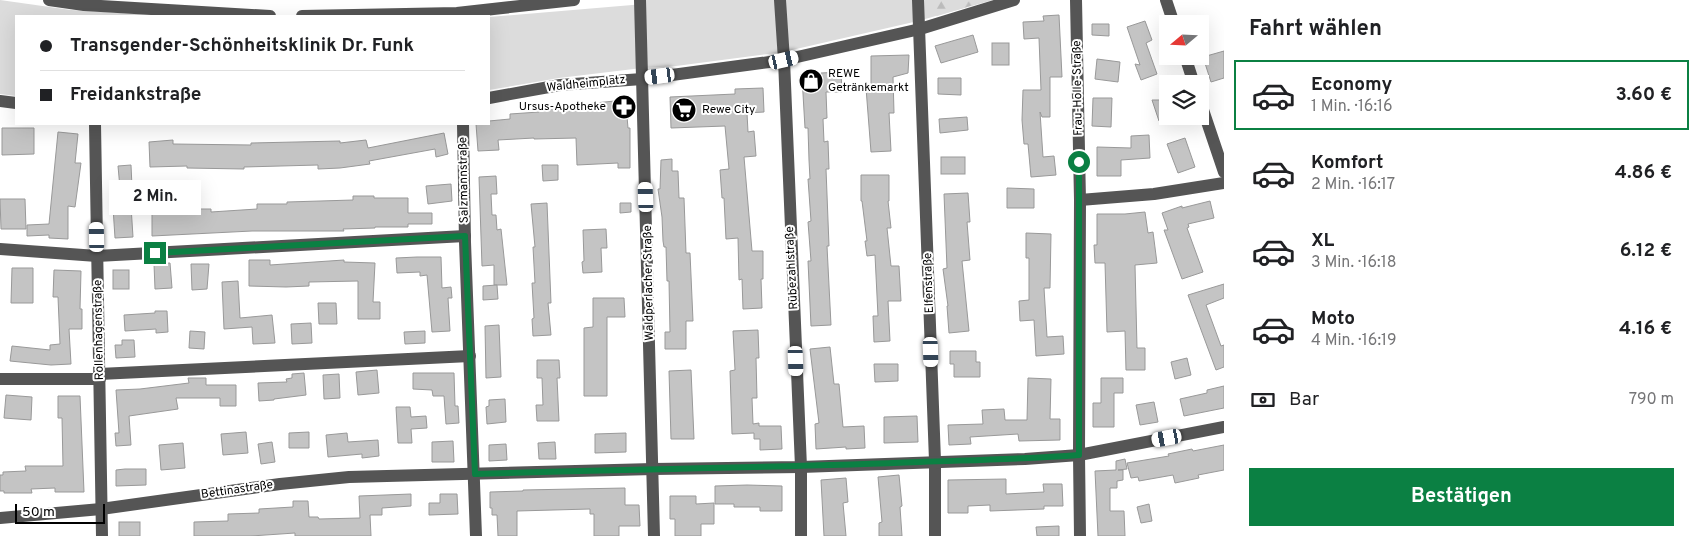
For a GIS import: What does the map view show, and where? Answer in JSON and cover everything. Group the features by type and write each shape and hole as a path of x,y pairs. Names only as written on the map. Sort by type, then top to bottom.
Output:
{"street":[{"path":"49,0 84,7 249,15"},
{"path":"456,0 457,15 574,0"},
{"name":"Waldperlacher Straße","path":"640,0 654,536"},
{"name":"Rübezahlstraße","path":"780,0 801,467 801,536"},
{"name":"Elfenstraße","path":"918,0 935,461 935,536"},
{"name":"Waldheimplatz","path":"490,98 560,85 642,78 784,60 920,30 1014,0"},
{"name":"Frau-Holle-Straße","path":"1076,0 1080,200 1080,536"},
{"path":"1166,0 1171,15"},
{"path":"0,101 15,103"},
{"name":"Rollenhagenstraße","path":"95,125 102,536"},
{"name":"Salzmannstraße","path":"463,125 465,236 476,536"},
{"path":"1208,125 1224,172"},
{"path":"1080,200 1154,194 1224,183"},
{"path":"0,249 97,256 465,236"},
{"path":"0,379 100,377 470,356"},
{"name":"Bettinastraße","path":"0,518 101,509 280,484 350,477 801,467 1025,459 1079,455 1224,427"}],"green space":[{"path":"0,0 71,10 154,15 15,15 15,96 0,94"},
{"path":"644,0 993,0 918,21 783,52 676,66 559,78 490,90 490,17 644,4"},
{"path":"927,0 990,0 937,16 930,12"}],"building":[{"path":"1059,15 1062,77 1050,77 1050,117 1042,117 1040,112 1043,157 1054,156 1056,175 1031,177 1028,144 1024,144 1022,120 1023,90 1041,90 1039,38 1024,39 1023,22 1044,21 1043,16"},
{"path":"1145,21 1152,40 1146,43 1157,74 1141,80 1135,64 1140,65 1127,27"},
{"path":"1092,24 1109,24 1109,36 1092,35"},
{"path":"973,35 978,52 941,63 935,46"},
{"path":"992,43 1009,43 1009,65 992,65"},
{"path":"1224,51 1224,78 1211,82 1206,65 1209,65 1209,55"},
{"path":"909,55 908,73 893,77 894,113 889,113 891,151 871,152 866,88 871,88 871,56"},
{"path":"1097,59 1120,62 1118,82 1095,79"},
{"path":"841,72 842,92 826,92 827,118 823,119 824,142 828,141 829,169 826,169 829,246 827,246 831,325 811,326 808,261 811,261 808,222 811,221 808,179 810,179 808,128 805,128 802,77 821,76 821,73"},
{"path":"938,78 961,78 961,95 938,94"},
{"path":"763,88 764,112 747,113 748,132 754,131 756,156 744,157 752,251 763,251 763,279 761,279 762,308 743,309 742,279 739,280 738,238 726,239 724,198 722,198 720,170 729,169 725,126 671,128 670,97 735,94 735,89"},
{"path":"1093,98 1112,98 1111,127 1092,126"},
{"path":"1152,100 1159,100 1159,121"},
{"path":"615,101 626,105 628,128 630,128 630,168 618,168 618,163 577,165 576,138 498,140 499,150 478,151 476,125 490,125 490,121 510,119 510,114 539,112 539,109 574,108 574,105"},
{"path":"967,117 968,130 940,133 939,119"},
{"path":"2,128 34,128 34,154 2,155"},
{"path":"58,132 78,134 75,163 81,163 75,207 68,206 68,239 49,238 49,235 27,236 27,225 49,224"},
{"path":"444,133 448,154 436,157 435,149 369,161 370,164 340,168 318,169 318,165 244,167 244,169 187,168 187,166 150,167 149,142 173,140 173,144 251,145 251,143 340,141 340,143 366,140 368,148"},
{"path":"1149,135 1150,158 1121,160 1121,176 1097,176 1097,147 1131,148 1131,136"},
{"path":"1185,138 1195,167 1178,173 1167,144"},
{"path":"941,157 965,157 965,174 941,174"},
{"path":"672,159 672,171 678,171 679,198 684,198 686,253 690,253 693,321 686,321 686,349 665,349 665,332 670,332 669,281 667,281 666,247 664,247 663,241 658,189 660,189 661,160"},
{"path":"131,165 132,187 120,188 118,166"},
{"path":"542,165 558,165 558,180 543,181"},
{"path":"861,175 889,175 888,201 891,228 887,228 891,266 899,266 901,301 888,301 890,341 874,342 873,316 878,316 875,255 867,256 865,241 867,241 861,201"},
{"path":"496,176 497,194 491,194 492,215 496,215 497,230 501,229 507,285 494,285 494,265 482,266 479,177"},
{"path":"451,184 452,201 428,204 426,186"},
{"path":"1007,188 1034,189 1034,208 1007,208"},
{"path":"968,193 970,222 967,222 970,260 962,261 969,331 949,333 948,306 943,269 947,268 944,194"},
{"path":"353,196 408,198 408,213 432,213 432,224 408,224 408,227 343,229 344,231 252,231 152,236 152,214 190,214 190,209 211,209 211,212 257,209 257,204 353,200"},
{"path":"0,199 25,199 26,229 1,229"},
{"path":"1210,201 1214,218 1188,224 1189,227 1187,228 1203,272 1182,279 1164,230 1168,230 1162,213 1182,206 1182,208"},
{"path":"547,203 551,303 548,303 551,335 533,336 532,283 535,283 533,247 535,247 531,204"},
{"path":"620,203 631,203 631,212 620,213"},
{"path":"131,206 133,237 115,238 113,207"},
{"path":"1145,212 1148,233 1153,232 1157,263 1135,265 1137,348 1145,348 1145,370 1126,370 1125,331 1107,332 1105,263 1095,263 1094,245 1097,245 1097,214"},
{"path":"606,229 607,248 601,248 602,272 583,273 583,230"},
{"path":"1026,233 1051,234 1050,288 1044,288 1047,337 1063,336 1064,354 1036,356 1034,320 1020,321 1019,301 1029,300 1029,258 1026,258"},
{"path":"441,257 442,288 451,287 452,298 448,298 450,331 432,332 427,275 420,276 420,272 397,273 396,258"},
{"path":"249,260 270,260 270,265 344,260 344,262 375,263 373,302 380,302 380,319 358,319 358,281 309,282 309,286 249,286"},
{"path":"170,263 172,288 155,289 154,264"},
{"path":"191,264 209,264 207,289 192,290"},
{"path":"12,268 33,268 33,303 11,303"},
{"path":"54,270 81,271 80,309 82,309 82,329 69,329 71,364 51,365 10,361 12,346 50,350 50,345 60,344 58,297 53,297"},
{"path":"113,270 129,270 129,289 113,289"},
{"path":"238,281 240,318 272,315 275,343 253,344 252,327 224,329 222,282"},
{"path":"1224,284 1224,298 1206,305 1221,346 1224,345 1224,367 1216,370 1188,295"},
{"path":"497,285 498,299 483,300 483,286"},
{"path":"593,298 624,298 625,317 607,317 607,396 584,396 584,328 593,327"},
{"path":"318,303 336,303 337,324 319,324"},
{"path":"155,311 167,311 168,332 156,333 156,329 125,331 124,315 155,313"},
{"path":"311,323 312,343 292,344 291,324"},
{"path":"499,325 501,377 486,378 485,326"},
{"path":"758,330 759,358 756,358 757,398 752,398 753,424 759,423 759,426 781,426 782,449 760,450 760,439 754,439 754,433 732,434 730,371 735,370 733,331"},
{"path":"190,331 205,332 204,349 189,348"},
{"path":"425,331 425,343 405,344 404,332"},
{"path":"122,340 134,340 135,357 116,358 115,345 122,345"},
{"path":"830,347 834,384 839,384 843,427 864,426 865,448 816,449 815,424 819,423 810,349"},
{"path":"950,351 976,351 976,362 980,362 980,377 954,377 954,364 950,364"},
{"path":"1187,358 1191,375 1175,379 1171,362"},
{"path":"537,360 559,360 560,378 557,378 559,421 537,421 536,405 543,405 542,378 537,378"},
{"path":"874,364 898,364 898,381 875,382"},
{"path":"377,370 379,393 358,395 356,372"},
{"path":"691,370 694,439 671,439 669,371"},
{"path":"304,373 306,395 259,401 258,383 287,382 286,379 292,378 292,374"},
{"path":"413,373 454,373 455,406 458,406 459,423 446,424 444,396 433,396 432,390 413,389"},
{"path":"339,374 340,398 324,399 323,375"},
{"path":"188,378 206,378 206,385 236,385 236,406 220,406 220,398 176,398 178,409 129,416 131,445 116,446 115,433 119,433 116,390 189,383"},
{"path":"1028,378 1051,379 1050,419 1060,419 1060,440 1019,441 1018,434 970,437 971,444 949,445 948,425 983,424 982,410 1004,409 1005,420 1027,420"},
{"path":"1101,378 1123,378 1123,393 1114,393 1114,427 1093,427 1093,403 1101,403"},
{"path":"1224,386 1224,408 1184,416 1180,399 1207,393 1207,390"},
{"path":"6,395 32,397 31,420 4,418"},
{"path":"58,396 80,396 84,492 55,492 55,488 31,489 32,493 4,493 4,491 0,491 0,475 3,475 3,472 26,471 25,466 63,466 62,418 58,418"},
{"path":"505,399 506,422 487,424 486,407 489,406 489,400"},
{"path":"1154,402 1158,422 1140,425 1136,405"},
{"path":"396,407 410,407 411,417 426,416 427,428 411,429 412,443 398,443"},
{"path":"917,416 918,442 884,443 884,417"},
{"path":"246,432 248,453 223,455 221,434"},
{"path":"309,432 309,448 289,448 289,433"},
{"path":"347,433 348,442 378,440 379,456 362,458 362,454 328,457 326,435"},
{"path":"626,433 626,452 595,453 595,434"},
{"path":"453,441 454,462 432,462 432,442"},
{"path":"272,442 275,462 261,464 258,444"},
{"path":"555,442 556,459 539,459 538,443"},
{"path":"183,443 185,468 161,470 159,445"},
{"path":"506,444 507,460 489,461 489,445"},
{"path":"1224,445 1224,470 1198,475 1199,478 1175,483 1173,475 1139,481 1138,477 1131,478 1127,463 1169,456 1168,454 1192,449 1193,451"},
{"path":"1125,459 1127,469 1118,470 1123,470 1123,480 1117,481 1117,488 1110,488 1110,511 1124,511 1125,536 1098,536 1095,471 1116,470 1116,461"},
{"path":"146,469 146,485 116,486 116,470"},
{"path":"899,475 902,536 879,536 879,523 882,522 878,477"},
{"path":"846,478 848,502 843,503 846,536 824,536 821,480"},
{"path":"1006,479 1006,494 1044,492 1043,484 1062,484 1063,506 1044,506 1044,509 990,511 990,505 968,506 968,513 948,513 948,480"},
{"path":"715,486 782,486 782,511 760,511 760,507 734,507 734,504 715,504"},
{"path":"625,488 625,505 639,505 640,526 619,526 619,536 594,536 594,514 590,514 590,509 517,511 517,536 498,536 497,515 492,515 492,508 490,508 490,492"},
{"path":"411,494 411,506 382,508 382,515 370,515 371,536 295,536 295,533 251,536 194,536 194,522 228,521 228,514 259,513 259,509 293,507 293,501 308,501 309,517 318,517 319,519 360,518 359,496"},
{"path":"440,494 457,494 458,514 429,515 429,503 440,503"},
{"path":"670,496 696,496 696,504 714,503 714,524 701,524 701,536 675,536 675,519 670,519"},
{"path":"1149,504 1152,521 1141,523 1137,507"},
{"path":"119,522 140,522 140,536 119,536"},
{"path":"1059,526 1059,536 1037,536 1036,527"}],"place":[{"name":"REWE Getränkemarkt","path":"811,81"},
{"name":"Ursus-Apotheke","path":"624,107"},
{"name":"Rewe City","path":"684,110"}],"route":[{"path":"155,253 465,236 475,474 801,467 1025,459 1079,455 1079,162"}]}
